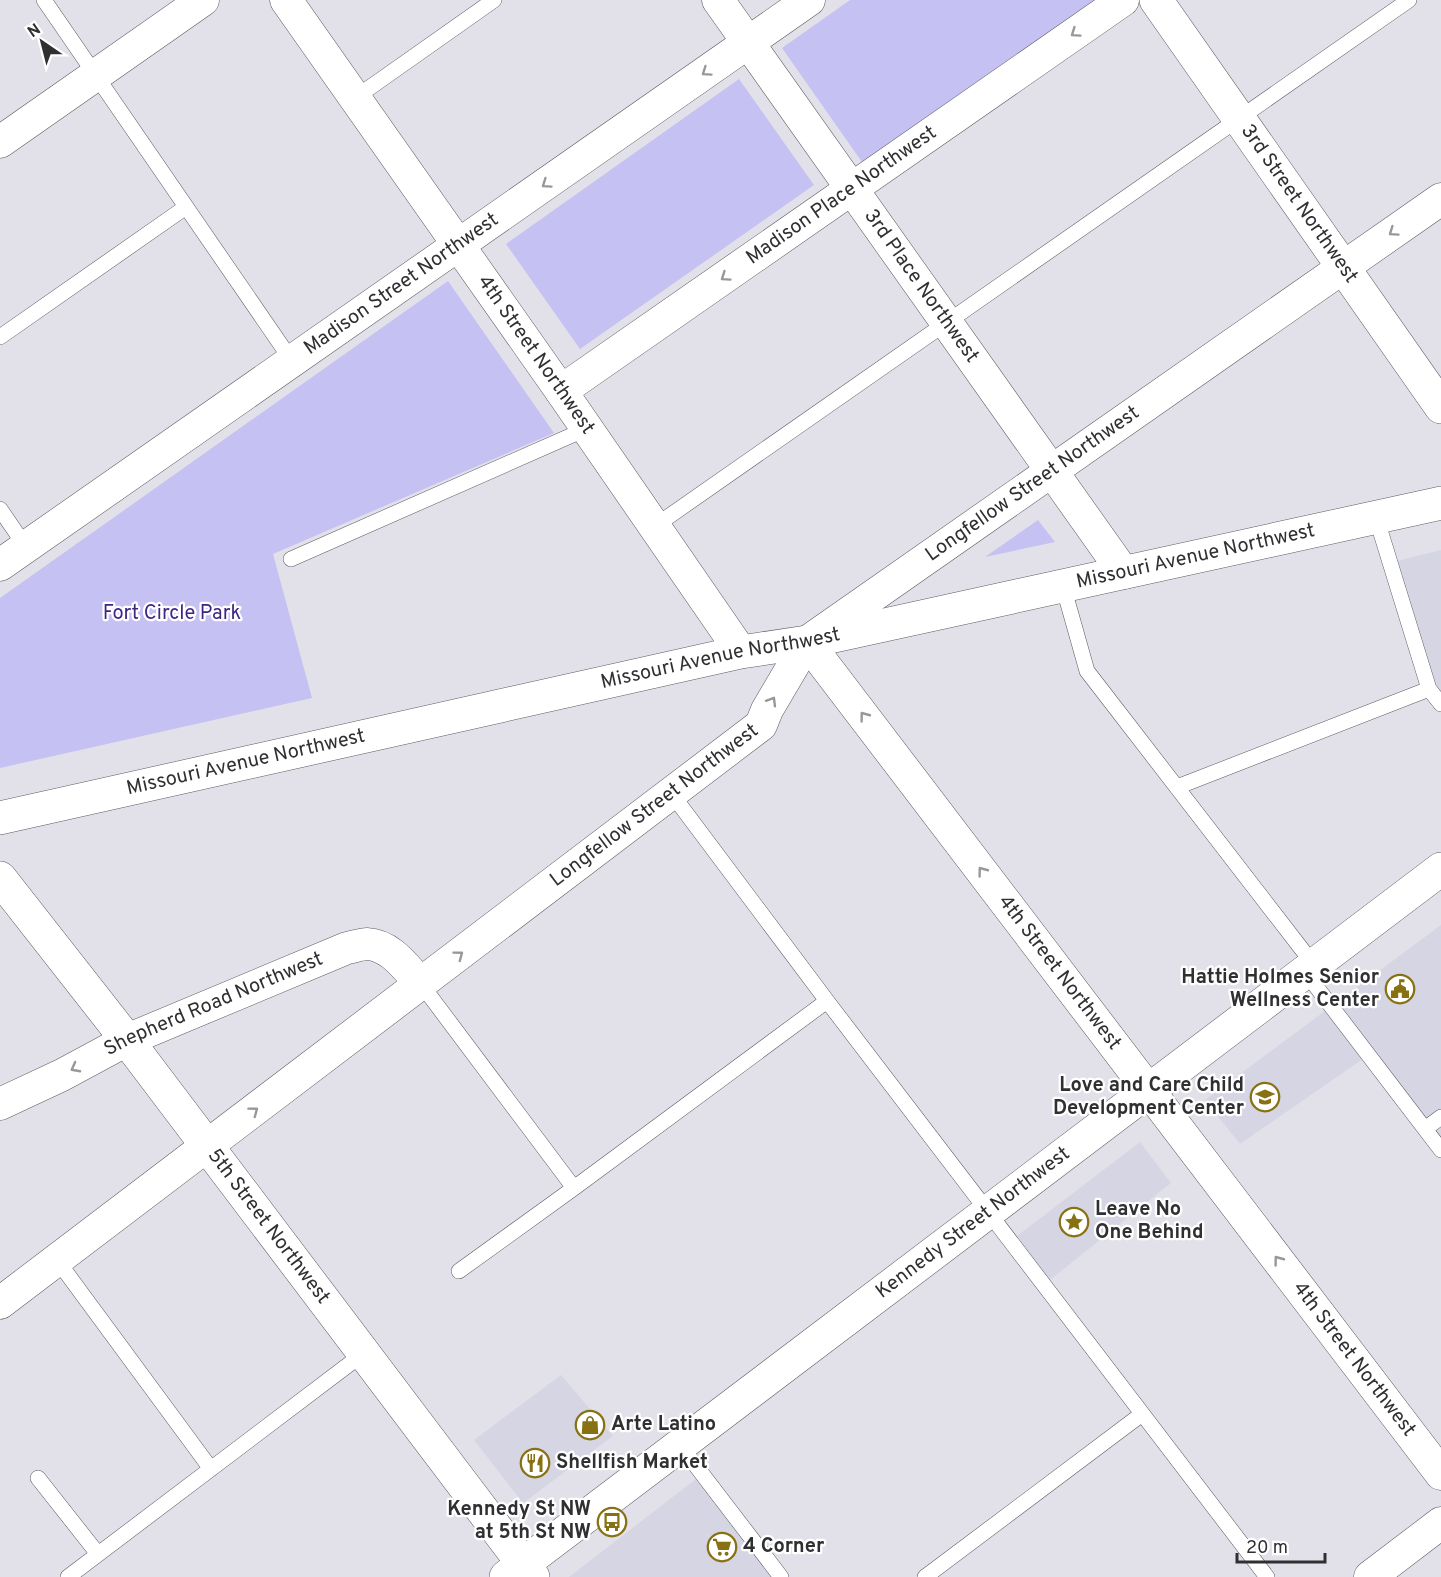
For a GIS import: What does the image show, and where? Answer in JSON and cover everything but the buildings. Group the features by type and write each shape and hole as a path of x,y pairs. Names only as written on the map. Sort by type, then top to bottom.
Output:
{"street":[{"path":"0,142 203,0"},
{"name":"4th Street Northwest","path":"286,0 741,652"},
{"name":"3rd Place Northwest","path":"718,0 1124,573"},
{"name":"Madison Place Northwest","path":"561,391 1123,0"},
{"name":"3rd Street Northwest","path":"1156,0 1441,407"},
{"name":"Madison Street Northwest","path":"0,565 807,1"},
{"name":"Longfellow Street Northwest","path":"0,1303 761,725 766,710 807,642 1441,198"},
{"name":"Missouri Avenue Northwest","path":"0,818 741,652 807,642 1441,503"},
{"name":"4th Street Northwest","path":"807,642 1441,1474"},
{"name":"Kennedy Street Northwest","path":"521,1573 680,1445 1441,869"},
{"name":"5th Street Northwest","path":"0,878 127,1040 364,1353 521,1573"},
{"name":"Shepherd Road Northwest","path":"0,1104 62,1075 127,1040 347,948 367,944 383,948 399,960 421,984"},
{"path":"1370,1577 1441,1523"}],"lane":[{"path":"44,0 292,361"},
{"path":"355,98 494,0"},
{"path":"655,526 1239,118 1388,6 1409,0"},
{"path":"0,337 186,207"},
{"path":"291,559 586,429"},
{"path":"0,509 26,547"},
{"path":"1376,517 1429,689 1441,704"},
{"path":"1063,586 1087,670 1177,787 1441,1150"},
{"path":"1177,787 1429,689"},
{"path":"671,794 826,1001 1267,1577"},
{"path":"421,984 574,1188"},
{"path":"459,1271 826,1001"},
{"path":"1425,1129 1441,1117"},
{"path":"57,1260 211,1468"},
{"path":"68,1577 364,1353"},
{"path":"925,1577 1142,1414"},
{"path":"680,1445 781,1577"},
{"path":"38,1478 98,1554"}],"shaded area":[{"path":"1441,550 1441,691 1426,671 1397,561"},
{"path":"1441,925 1441,1138 1373,1052 1240,1144 1205,1100"},
{"path":"1140,1142 1171,1183 1050,1280 1017,1236"},
{"path":"561,1375 613,1436 523,1503 474,1440"},
{"path":"696,1479 772,1577 569,1577"}],"green space":[{"path":"850,0 1095,0 862,162 782,48"},
{"path":"739,79 814,185 580,349 506,244"},
{"name":"Fort Circle Park","path":"448,281 554,433 273,554 312,698 0,768 0,598"},
{"path":"1038,520 1055,542 985,557"}],"place":[{"name":"Hattie Holmes Senior Wellness Center","path":"1400,989"},
{"name":"Love and Care Child Development Center","path":"1265,1097"},
{"name":"Leave No One Behind","path":"1074,1222"},
{"name":"Arte Latino","path":"590,1425"},
{"name":"Shellfish Market","path":"535,1463"},
{"name":"Kennedy St NW at 5th St NW","path":"612,1522"},
{"name":"4 Corner","path":"722,1547"}]}
